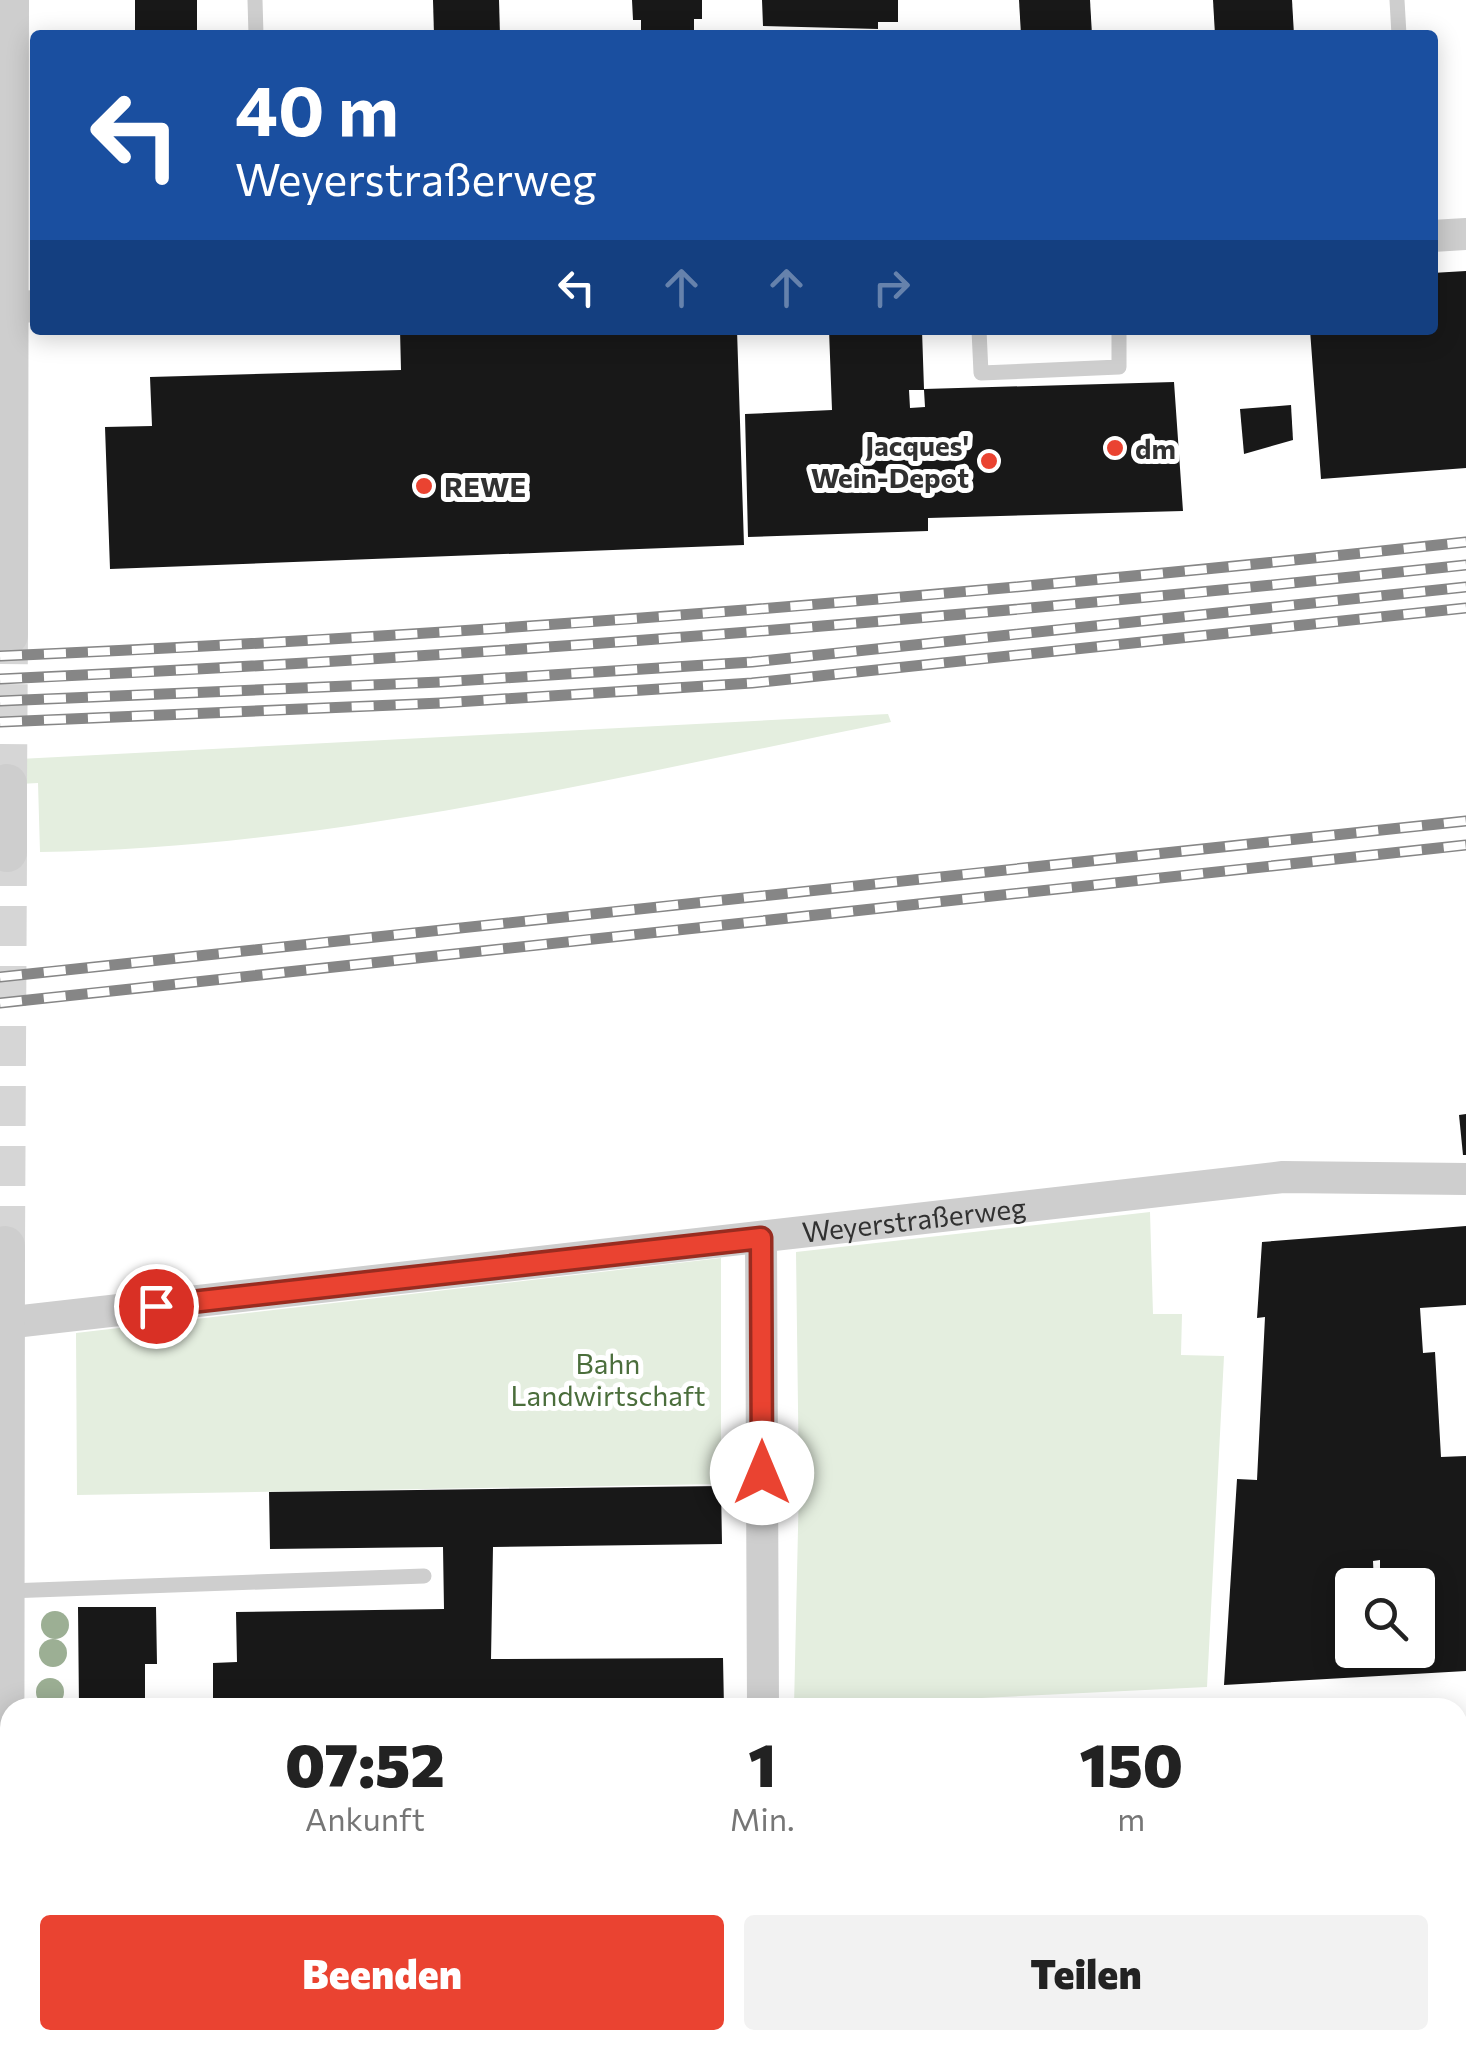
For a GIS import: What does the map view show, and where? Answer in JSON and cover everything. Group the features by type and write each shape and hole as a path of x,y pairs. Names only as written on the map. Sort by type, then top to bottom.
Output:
{"street":[{"path":"8,635 15,308 5,86 10,0"},
{"path":"1438,236 1466,234"},
{"path":"7,852 8,784"},
{"name":"Weyerstraßerweg","path":"4,1323 1284,1177 1466,1179"},
{"path":"761,1238 764,1698"},
{"path":"3,1698 5,1246"}],"lane":[{"path":"256,0 256,30"},
{"path":"1397,0 1400,30"},
{"path":"979,335 981,373 1119,367 1119,335"},
{"path":"4,1591 424,1576"}],"green space":[{"path":"888,714 891,722 574,787 362,824 148,848 40,852 38,783 0,785 0,760"},
{"path":"1150,1212 1153,1314 1182,1314 1181,1355 1224,1356 1207,1687 980,1698 794,1698 799,1485 796,1252"},
{"name":"Bahn Landwirtschaft","path":"721,1258 721,1484 77,1495 76,1333"}],"building":[{"path":"135,0 197,0 197,30 135,30"},
{"path":"433,0 499,0 500,30 434,30"},
{"path":"632,0 702,0 702,19 694,19 694,30 641,30 641,20 633,20"},
{"path":"762,0 898,0 898,22 878,22 878,29 763,26"},
{"path":"1019,0 1090,0 1092,30 1021,30"},
{"path":"1213,0 1292,0 1294,30 1215,30"},
{"path":"1466,271 1466,468 1321,479 1310,335 1438,335 1438,273"},
{"name":"REWE","path":"400,335 737,335 744,545 110,569 105,427 152,426 150,377 401,370"},
{"path":"829,335 922,335 924,389 1174,382 1183,511 928,518 928,531 748,537 745,414 832,410","holes":["909,390 924,390 925,407 910,408"]},
{"path":"1291,405 1293,440 1244,454 1240,409"},
{"path":"1466,1114 1466,1155 1463,1155 1459,1115"},
{"path":"1466,1226 1466,1305 1420,1308 1423,1353 1435,1352 1441,1457 1466,1456 1466,1671 1224,1685 1237,1479 1257,1480 1265,1317 1257,1318 1262,1242"},
{"path":"721,1486 722,1544 493,1547 491,1659 723,1658 724,1698 213,1698 213,1663 237,1662 236,1612 444,1609 443,1547 270,1549 269,1492"},
{"path":"78,1607 156,1607 157,1664 145,1664 145,1698 79,1698"}],"tunnel":[{"path":"7,784 8,635"},
{"path":"5,1246 7,852"}],"railway":[{"path":"0,656 367,637 734,611 1466,542"},
{"path":"0,679 734,633 1466,565"},
{"path":"0,701 440,682 752,662 1466,587"},
{"path":"0,722 441,703 752,683 1466,608"},
{"path":"0,977 1466,821"},
{"path":"0,1003 1466,845"}],"place":[{"name":"dm","path":"1115,448"},
{"name":"Jacques' Wein-Depot","path":"989,461"},
{"name":"REWE","path":"424,486"}],"route":[{"path":"156,1306 761,1238 762,1473"}]}
